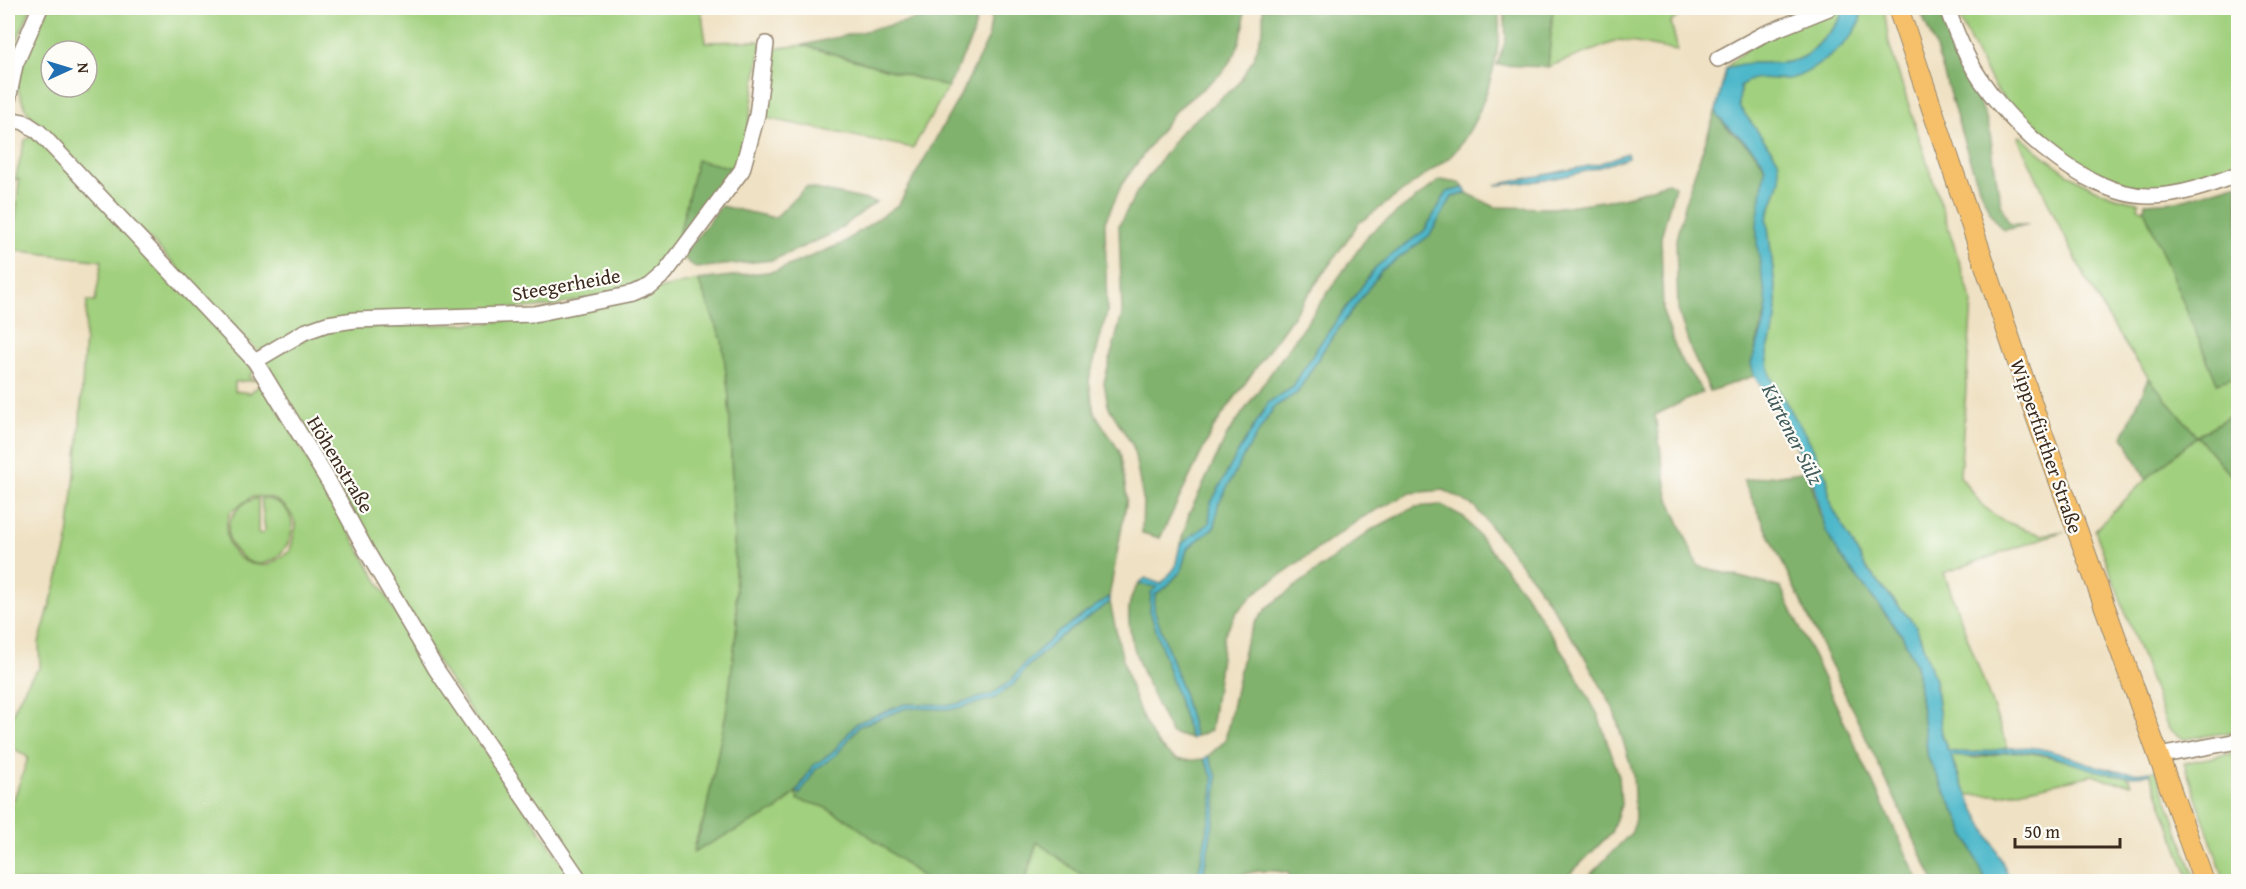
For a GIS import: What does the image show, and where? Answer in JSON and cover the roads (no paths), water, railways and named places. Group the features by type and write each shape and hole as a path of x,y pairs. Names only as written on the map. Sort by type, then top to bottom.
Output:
{"main road":[{"name":"Wipperfürther Straße","path":"1898,8 1977,247 2204,882"}],"street":[{"path":"8,100 15,65 40,8"},
{"path":"1718,59 1762,35 1829,8"},
{"path":"1947,8 1969,60 1988,89 2024,131 2058,161 2109,189 2151,196 2204,188 2238,174"},
{"name":"Steegerheide","path":"255,361 304,332 327,324 355,320 534,314 616,298 649,286 665,273 742,170 757,115 766,44"},
{"name":"Höhenstraße","path":"8,119 24,122 45,138 255,361 329,482 436,669 581,882"},
{"path":"2158,756 2238,741"}],"water":[{"name":"Kürtener Sülz","path":"1844,8 1859,8 1860,17 1857,28 1849,39 1814,68 1793,78 1753,79 1740,86 1739,106 1778,159 1780,180 1767,219 1776,295 1776,320 1767,353 1770,376 1810,442 1827,478 1830,503 1866,568 1916,626 1935,680 1942,735 1948,751 2036,748 2107,769 2136,773 2150,771 2151,773 2123,776 2094,770 2051,756 2027,752 1951,756 1964,788 2011,881 1986,881 1957,815 1928,758 1916,665 1902,635 1841,557 1826,531 1812,478 1779,413 1754,376 1751,363 1764,325 1767,305 1757,245 1757,223 1765,169 1755,151 1718,117 1716,110 1726,69 1736,65 1787,62 1807,55 1835,26"},
{"path":"1627,153 1628,157 1579,173 1546,180 1495,185 1598,164"},
{"path":"1464,188 1467,193 1452,197 1430,235 1381,271 1324,349 1297,393 1274,407 1243,457 1218,505 1215,526 1187,549 1181,571 1165,588 1155,594 1154,610 1181,686 1195,737 1191,739 1150,611 1151,592 1157,587 1139,584 1145,578 1161,584 1175,568 1180,545 1209,523 1211,503 1237,454 1269,402 1292,388 1319,345 1376,267 1425,230 1447,192"},
{"path":"1109,597 1110,602 1060,637 1027,667 1014,684 993,699 953,709 906,708 859,726 837,754 815,770 800,794 797,792 812,767 834,751 857,723 905,704 952,705 991,695 1011,681 1024,664 1057,633"},
{"path":"1208,756 1217,777 1216,807 1202,881 1197,881 1212,807 1213,778 1204,759"}]}
